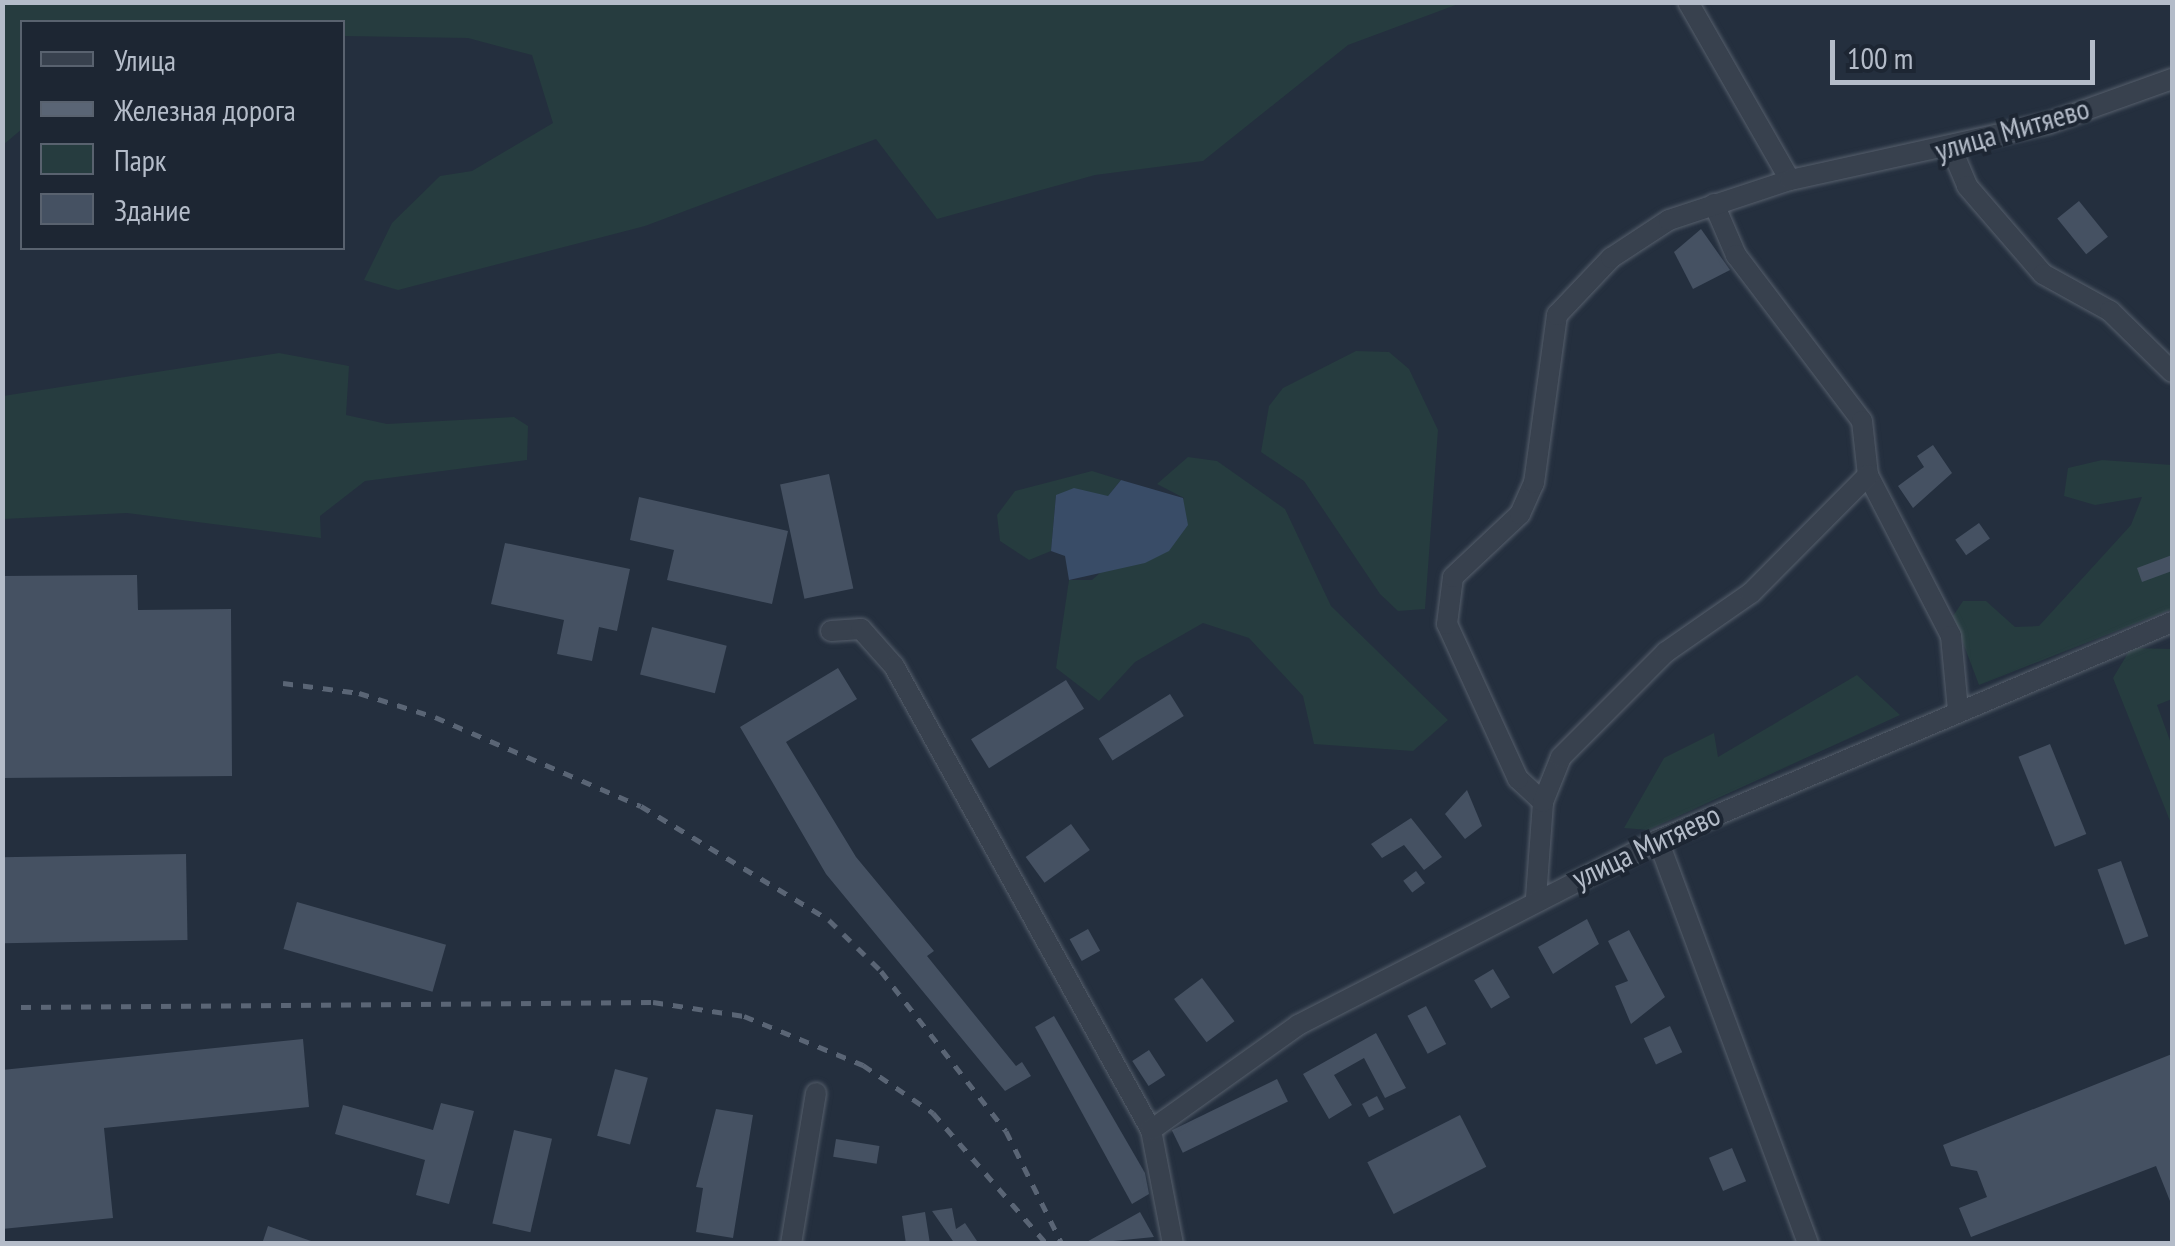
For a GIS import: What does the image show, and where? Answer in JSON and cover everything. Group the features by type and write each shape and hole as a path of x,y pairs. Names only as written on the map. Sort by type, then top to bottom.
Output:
{"street":[{"path":"1688,2 1790,180"},
{"name":"улица Митяево","path":"1543,802 1518,780 1484,716 1448,624 1453,576 1520,514 1534,483 1557,315 1611,258 1714,204 1790,180 1952,150 2172,79"},
{"path":"1952,150 1967,186 2043,274 2110,311 2172,372"},
{"path":"1714,204 1736,255 1847,392 1862,421 1868,475 1951,636 1958,710"},
{"path":"1536,898 1543,802 1585,727 1666,652 1751,593 1868,475"},
{"name":"улица Митяево","path":"1151,1130 1298,1025 1536,898 1658,840 2172,622"},
{"path":"831,631 861,629 894,666 1151,1130 1174,1244"},
{"path":"1658,840 1808,1244"},
{"path":"791,1244 816,1092"}],"green space":[{"path":"3,2 1461,3 1348,45 1203,161 1095,175 937,219 876,139 645,226 398,290 364,280 392,223 440,176 472,171 553,123 532,55 468,38 345,36 345,20 20,20 20,131 3,145"},
{"path":"1356,351 1389,352 1409,369 1438,430 1425,609 1398,611 1380,594 1304,481 1261,452 1269,406 1283,388"},
{"path":"279,353 349,366 346,415 387,424 514,417 528,426 527,460 365,481 320,516 321,538 127,513 3,519 3,396"},
{"path":"1188,457 1217,461 1285,509 1331,606 1448,720 1413,751 1314,744 1303,696 1249,638 1203,623 1135,662 1099,701 1056,668 1069,580 1092,580 1184,498 1157,484"},
{"path":"2102,460 2172,465 2172,609 1979,685 1953,616 1963,601 1986,601 2015,627 2039,626 2131,525 2142,497 2095,505 2064,496 2068,468"},
{"path":"1092,471 1121,480 1108,496 1056,495 1051,551 1029,560 1000,541 997,515 1015,491"},
{"path":"2131,648 2172,649 2172,699 2157,705 2172,746 2172,826 2113,678"},
{"path":"1857,675 1900,715 1648,830 1624,828 1664,758 1714,733 1718,757"}],"water":[{"path":"1121,480 1183,498 1188,525 1169,551 1145,563 1069,580 1065,556 1051,551 1056,495 1074,488 1108,496"}],"building":[{"path":"2079,201 2108,237 2086,254 2057,219"},
{"path":"1701,229 1730,270 1693,289 1674,252"},
{"path":"1933,445 1952,473 1913,508 1898,486 1924,467 1917,456"},
{"path":"829,474 853,588 804,599 780,484"},
{"path":"639,497 788,531 772,604 667,580 674,550 630,540"},
{"path":"1979,523 1990,539 1966,555 1955,540"},
{"path":"505,543 630,569 617,631 599,627 592,661 557,654 564,620 491,604"},
{"path":"2172,555 2172,571 2142,582 2137,568"},
{"path":"137,575 138,610 231,609 232,776 2,778 2,576"},
{"path":"652,627 727,646 715,693 640,675"},
{"path":"838,668 857,699 786,742 856,857 934,951 927,956 1016,1066 1022,1062 1031,1076 1005,1091 826,874 740,727"},
{"path":"1066,680 1084,709 989,768 971,739"},
{"path":"1170,694 1184,716 1113,761 1099,739"},
{"path":"2050,744 2086,834 2055,847 2018,757"},
{"path":"1467,790 1482,826 1465,839 1445,814"},
{"path":"1411,818 1442,857 1424,870 1404,845 1382,858 1371,844"},
{"path":"1071,824 1090,850 1045,883 1026,857"},
{"path":"186,854 188,940 4,943 2,857"},
{"path":"2121,861 2148,936 2125,945 2098,870"},
{"path":"1416,871 1425,883 1412,893 1403,881"},
{"path":"297,902 446,945 432,992 283,949"},
{"path":"1587,919 1599,944 1553,974 1538,947"},
{"path":"1088,929 1100,951 1082,961 1070,939"},
{"path":"1629,930 1665,997 1631,1024 1615,986 1628,981 1608,941"},
{"path":"1493,969 1510,997 1491,1009 1474,980"},
{"path":"1202,978 1234,1021 1207,1042 1174,999"},
{"path":"1426,1006 1446,1044 1428,1054 1407,1016"},
{"path":"1054,1016 1145,1173 1149,1194 1132,1204 1035,1027"},
{"path":"1670,1026 1682,1052 1656,1065 1644,1038"},
{"path":"1376,1033 1406,1088 1385,1098 1364,1058 1334,1075 1352,1105 1329,1119 1303,1074"},
{"path":"303,1039 309,1107 104,1128 113,1218 2,1229 2,1070"},
{"path":"1149,1050 1165,1075 1149,1086 1132,1061"},
{"path":"2172,1054 2172,1206 2156,1166 1971,1237 1959,1208 1987,1197 1977,1171 1951,1166 1943,1145"},
{"path":"615,1069 648,1078 630,1144 597,1136"},
{"path":"1277,1079 1288,1101 1183,1153 1172,1130"},
{"path":"1377,1096 1384,1109 1369,1117 1362,1104"},
{"path":"441,1103 474,1111 449,1204 416,1195 425,1160 335,1134 343,1105 433,1130"},
{"path":"716,1109 753,1115 733,1238 696,1232 703,1188 696,1187"},
{"path":"1460,1115 1486,1167 1394,1214 1367,1162"},
{"path":"514,1130 552,1139 530,1232 492,1224"},
{"path":"836,1139 879,1146 877,1164 833,1157"},
{"path":"1732,1148 1746,1181 1723,1191 1709,1158"},
{"path":"952,1208 956,1229 965,1223 979,1244 955,1244 932,1211"},
{"path":"925,1212 930,1244 906,1244 902,1216"},
{"path":"1140,1212 1154,1237 1083,1244"},
{"path":"268,1226 311,1241 311,1244 262,1244"}],"railway":[{"path":"283,683 359,693 435,717 641,806 829,920 881,971 1006,1131 1062,1244"},
{"path":"21,1007 653,1002 744,1016 863,1065 933,1113 1047,1244"}]}
